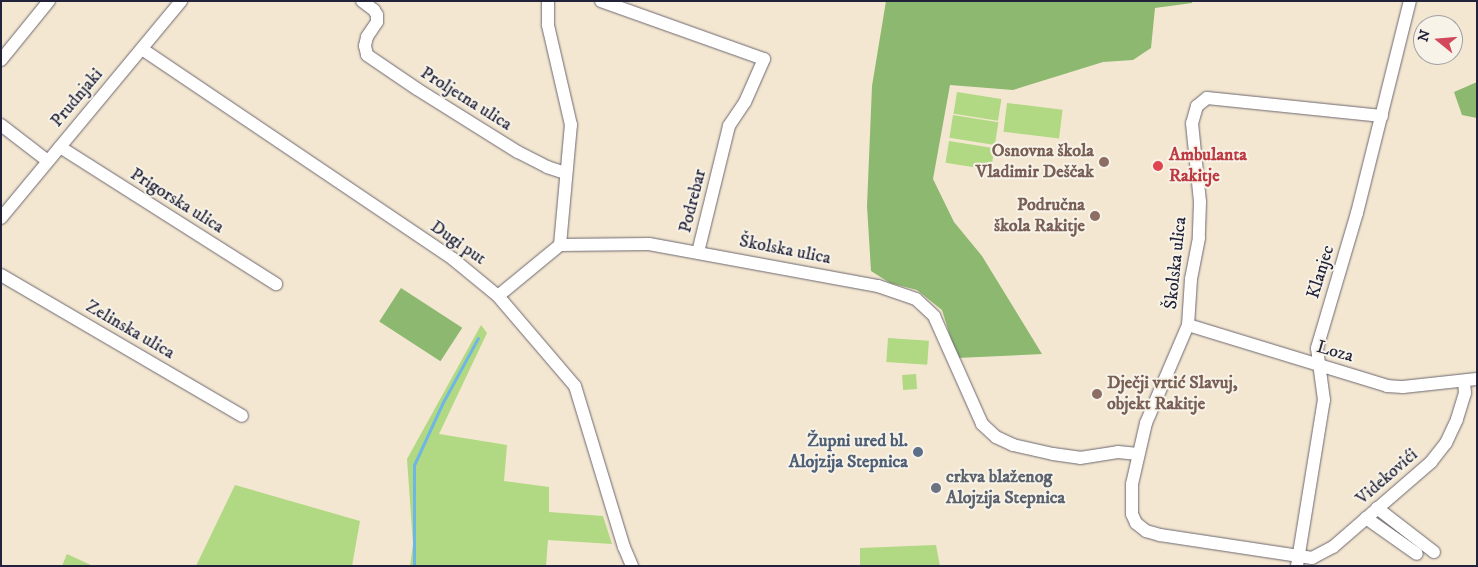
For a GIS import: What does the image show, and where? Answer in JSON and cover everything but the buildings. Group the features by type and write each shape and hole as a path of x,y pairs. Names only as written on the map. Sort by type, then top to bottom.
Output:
{"street":[{"path":"1,60 49,1"},
{"name":"Prudnjaki","path":"1,218 181,1"},
{"name":"Proljetna ulica","path":"362,1 374,10 377,15 377,22 367,37 365,46 368,55 417,89 518,152 546,167 566,173"},
{"path":"498,296 560,245 571,125 548,25 548,1"},
{"name":"Podrebar","path":"560,245 649,244 698,252 729,126 745,102 764,59 601,1"},
{"name":"Klanjec","path":"1298,561 1324,400 1317,348 1357,213 1410,1"},
{"name":"Dugi put","path":"142,49 454,259 498,296 575,386 624,546 632,566"},
{"name":"Školska ulica","path":"1298,561 1160,535 1146,531 1136,523 1132,514 1132,484 1146,423 1188,325 1192,279 1199,238 1200,202 1192,122 1197,106 1208,98 1382,116"},
{"path":"2,127 48,161"},
{"name":"Prigorska ulica","path":"60,147 276,284"},
{"name":"Školska ulica","path":"698,252 878,286 916,299 934,316 982,424 996,437 1013,445 1080,458 1118,452 1138,454"},
{"name":"Zelinska ulica","path":"1,275 242,416"},
{"name":"Loza","path":"1188,325 1387,386 1470,380"},
{"name":"Videkovići","path":"1298,561 1312,558 1333,547 1431,462 1446,443 1457,419 1464,393 1470,380"},
{"path":"1377,508 1434,552"},
{"path":"1366,518 1417,554"}],"green space":[{"path":"886,1 1192,1 1192,3 1155,8 1151,48 1133,60 1103,62 1013,90 950,85 933,179 954,222 982,256 1042,354 957,358 942,310 917,290 890,283 871,271 867,206 872,86"},
{"path":"1477,82 1477,118 1462,115 1454,92"},
{"path":"957,92 1001,99 998,121 954,114"},
{"path":"1007,103 1063,110 1059,139 1003,132"},
{"path":"953,115 998,122 995,145 949,138"},
{"path":"949,141 994,148 991,170 946,163"},
{"path":"401,288 462,328 440,361 379,322"},
{"path":"481,325 487,333 439,434 507,445 504,481 549,487 549,512 603,516 612,544 548,540 546,566 410,566 413,544 407,459"},
{"path":"888,338 929,341 927,365 886,362"},
{"path":"916,374 917,389 903,390 902,375"},
{"path":"235,485 360,521 352,566 196,566"},
{"path":"936,545 940,566 860,566 860,548"},
{"path":"67,554 93,566 62,566"}],"waterway":[{"path":"414,566 414,465 442,404 478,338"}],"place":[{"name":"Osnovna škola Vladimir Deščak","path":"1104,162"},
{"name":"Ambulanta Rakitje","path":"1158,166"},
{"name":"Područna škola Rakitje","path":"1095,216"},
{"name":"Dječji vrtić Slavuj, objekt Rakitje","path":"1097,394"},
{"name":"Župni ured bl. Alojzija Stepnica","path":"918,452"},
{"name":"crkva blaženog Alojzija Stepnica","path":"936,488"}]}
